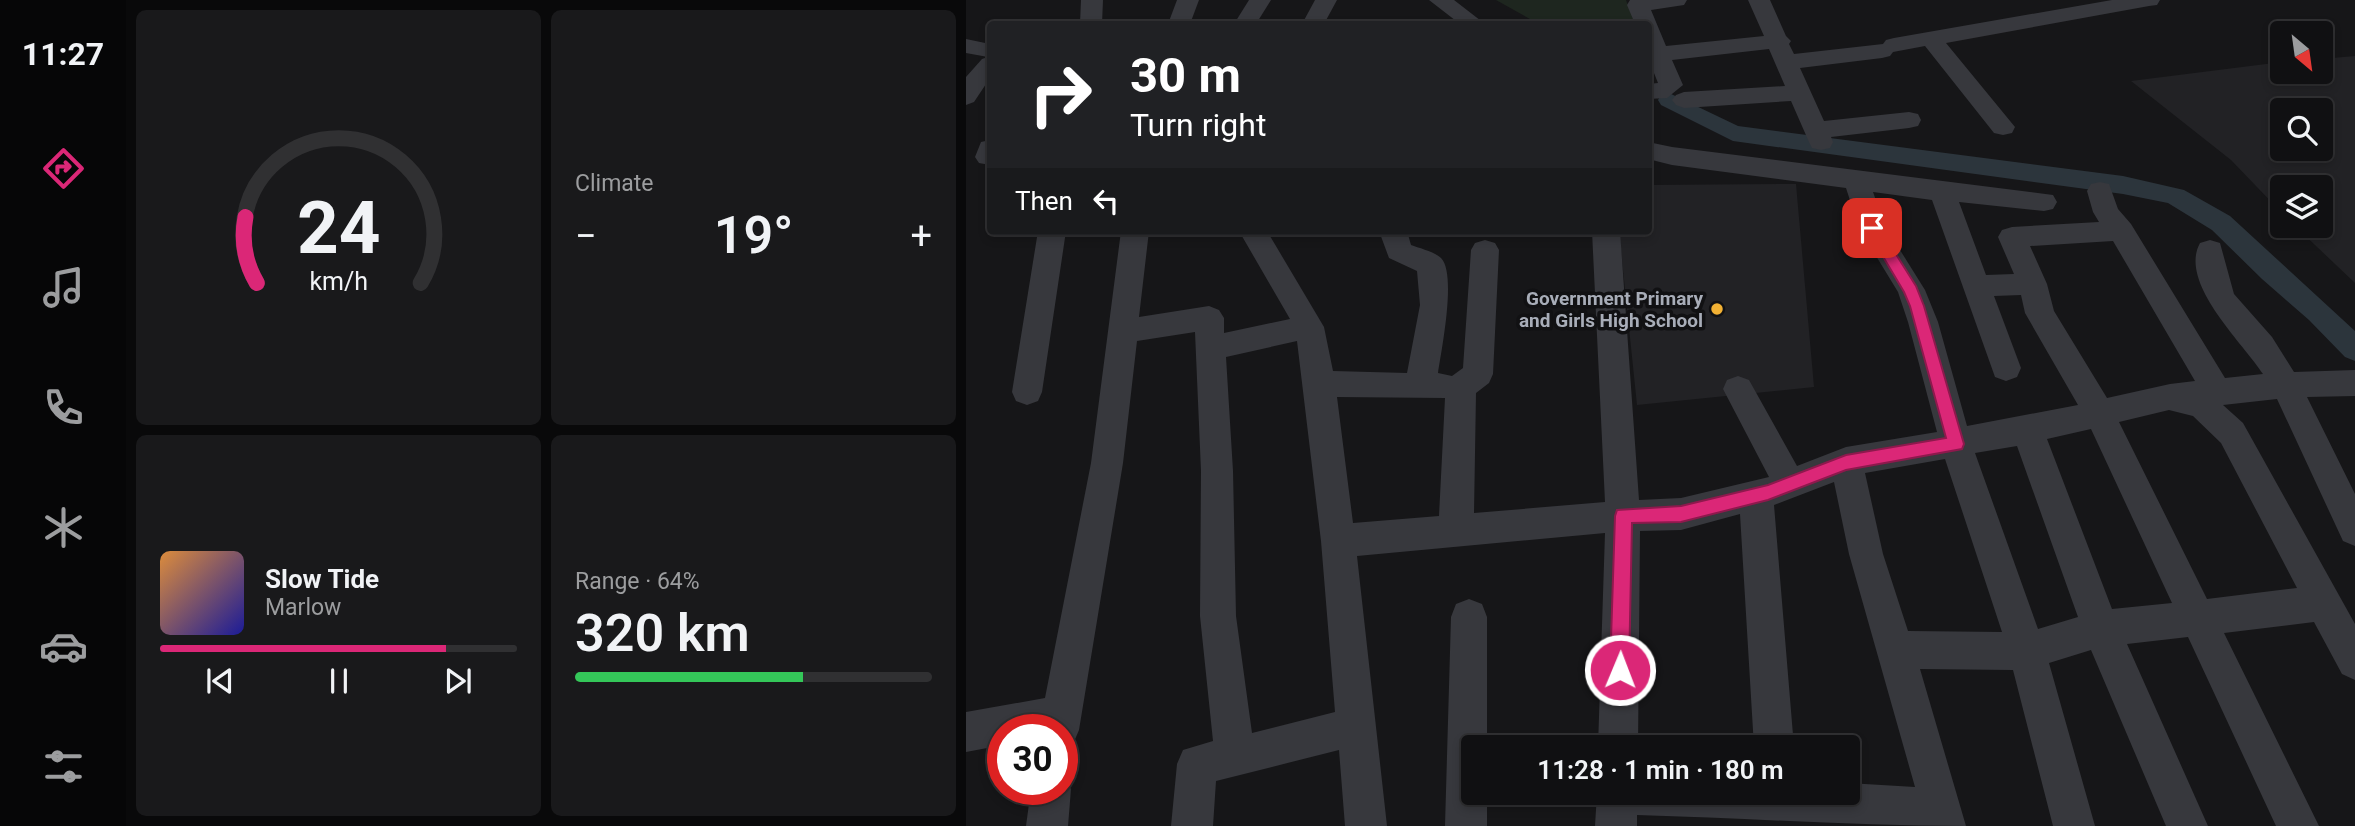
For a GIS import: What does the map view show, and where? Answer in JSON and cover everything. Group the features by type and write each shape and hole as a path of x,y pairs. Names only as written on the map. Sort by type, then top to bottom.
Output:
{"street":[{"path":"1091,21 1092,0"},
{"path":"1180,21 1188,0"},
{"path":"1247,21 1260,0"},
{"path":"1315,21 1326,0"},
{"path":"1440,0 1470,21"},
{"path":"1645,21 1638,5 1676,0"},
{"path":"1759,0 1819,136 1909,120"},
{"path":"2020,0 2039,21"},
{"path":"1659,54 1888,48 2039,21 2124,2 2149,0"},
{"path":"1652,39 1671,85 1659,93 1652,92"},
{"path":"1931,39 2003,127"},
{"path":"966,46 987,50"},
{"path":"966,97 969,89 987,68"},
{"path":"1684,100 1801,93"},
{"path":"1652,151 1856,181 2044,202"},
{"path":"1856,181 1872,228 1911,290 1923,322 1956,444 2027,651 2074,826"},
{"path":"2100,191 2106,212 2121,231 2216,390"},
{"path":"1942,192 2006,368"},
{"path":"2121,231 2012,237 2033,284 2040,313 2099,414 2298,826"},
{"path":"1027,391 1051,235"},
{"path":"1061,714 1107,463 1135,235"},
{"path":"1256,235 1309,327 1320,384 1366,826"},
{"path":"1394,235 1399,251 1431,264 1434,305 1420,386"},
{"path":"1606,235 1623,516 1618,735"},
{"path":"1320,384 1461,387 1478,374 1485,250"},
{"path":"2210,250 2212,270 2221,299 2261,346 2286,385 2355,530"},
{"path":"1976,286 2033,284"},
{"path":"1123,331 1209,318 1217,471 1218,616 1235,758"},
{"path":"1209,348 1309,327"},
{"path":"1338,541 1623,516 1681,514 1756,495 1846,463 2027,430 2170,397 2216,390 2355,383"},
{"path":"1456,530 1461,387"},
{"path":"1738,389 1790,484"},
{"path":"2170,397 2202,405 2232,433 2355,661"},
{"path":"2027,430 2101,629 2187,826"},
{"path":"1779,806 1943,818 1866,554 1846,463"},
{"path":"1756,495 1773,735"},
{"path":"1895,650 2027,651 2101,629 2324,603"},
{"path":"1466,826 1469,617"},
{"path":"1192,826 1197,764 1235,758 1357,726"},
{"path":"966,732 987,730"},
{"path":"1047,826 1049,805"},
{"path":"1616,826 1617,805"}],"shaded area":[{"path":"1496,0 1626,0 1634,21 1534,21"},
{"path":"2355,56 2355,283 2308,238 2333,238 2333,175 2270,175 2270,201 2231,160 2131,81 2270,64 2270,84 2333,84 2333,58"},
{"name":"Government Primary and Girls High School","path":"1796,184 1814,387 1637,405 1619,235 1652,235 1652,185"}],"waterway":[{"path":"1669,100 1733,133 2123,185 2175,196 2221,223 2271,272 2319,312 2355,349"}],"place":[{"name":"Government Primary and Girls High School","path":"1717,309"}],"route":[{"path":"1620,670 1623,516 1681,514 1768,492 1846,463 1956,444 1923,322 1911,290 1872,228"}]}
